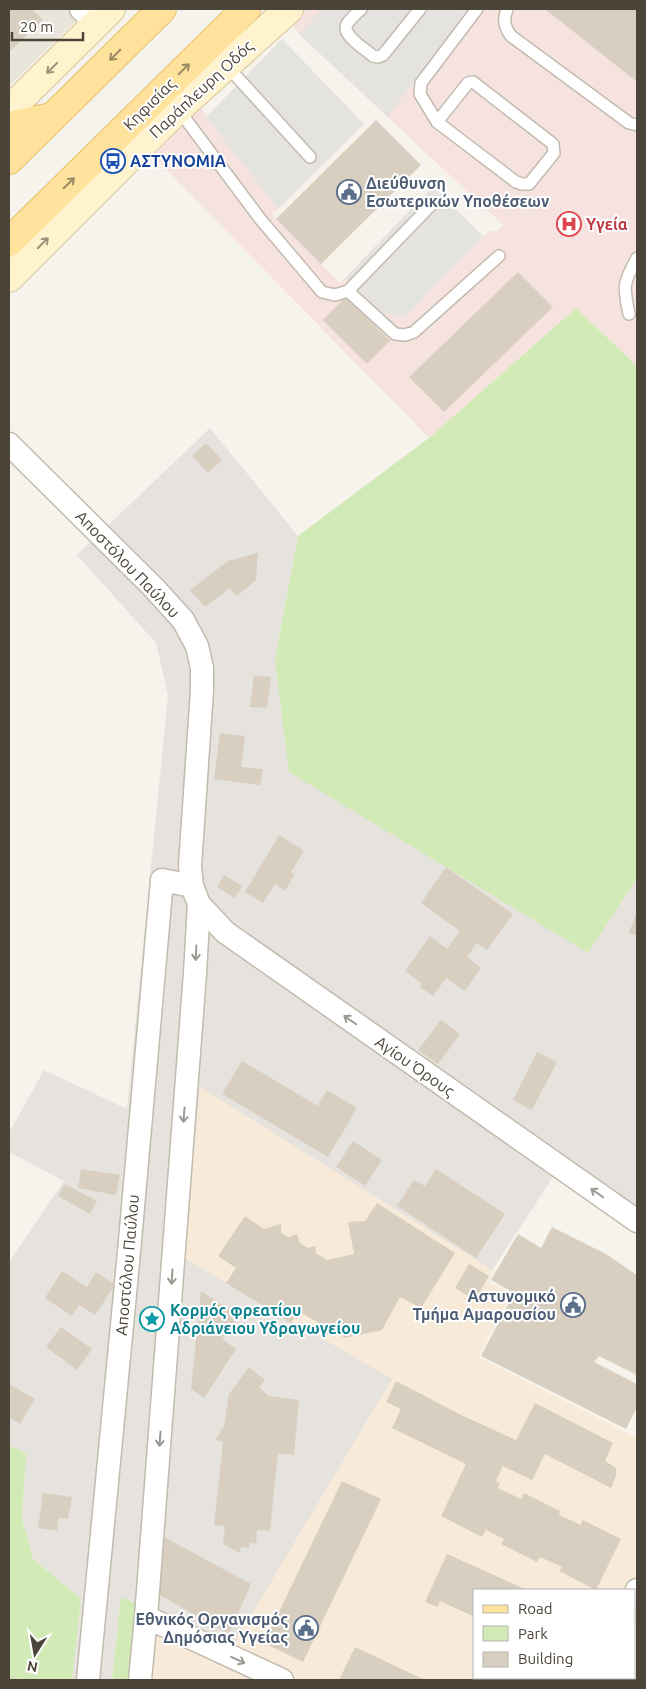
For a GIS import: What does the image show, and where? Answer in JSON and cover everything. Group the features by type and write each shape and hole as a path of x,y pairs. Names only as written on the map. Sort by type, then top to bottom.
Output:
{"main road":[{"path":"9,160 162,9"},
{"name":"Κηφισίας","path":"9,242 246,9"},
{"path":"9,126 52,117"}],"street":[{"name":"Παράπλευρη Οδός","path":"9,278 178,109 289,9"},
{"path":"9,110 96,14"},
{"name":"Αποστόλου Παύλου","path":"9,444 154,588 183,620 197,646 202,668 190,866 195,895 175,1244 140,1680"},
{"name":"Αποστόλου Παύλου","path":"88,1680 162,880 195,895"},
{"name":"Αγίου Όρους","path":"195,895 225,932 637,1222"},
{"path":"146,1617 282,1680"}],"lane":[{"path":"361,9 347,24 348,35 373,56 378,57 383,55 420,9"},
{"path":"437,122 468,83 473,82 553,144 554,153 529,184 516,182 437,122 420,94 421,83 477,9"},
{"path":"507,9 504,17 505,28 511,36 630,123 637,125"},
{"path":"226,65 310,157"},
{"path":"178,109 261,220 322,292 335,295 348,291 432,203"},
{"path":"348,291 395,334 405,335 414,332 499,256"},
{"path":"629,314 624,292 626,278 637,258"}],"shaded area":[{"path":"9,9 88,9 9,86"},
{"name":"Υγεία","path":"303,9 637,9 637,366 576,308 429,438 154,157 184,118 199,106 278,209 272,214 276,219 340,283 345,278 385,314 406,316 483,236 490,230 496,232 503,225 299,34 289,22"},
{"path":"322,9 468,9 388,117 299,34"},
{"path":"282,39 364,124 278,209 206,117"},
{"path":"433,186 483,236 406,316 385,314 345,278"},
{"path":"210,428 298,536 275,659 588,952 637,878 637,1232 555,1174 492,1270 200,1087 184,1258 392,1379 232,1647 121,1597 112,1680 72,1680 81,1599 33,1559 22,1519 26,1454 9,1445 9,1262 64,1181 9,1152 9,1133 44,1070 127,1109 168,695 156,643 77,555"},
{"path":"200,1086 492,1270 489,1282 511,1294 478,1357 637,1438 637,1621 636,1624 636,1589 473,1589 473,1679 615,1680 135,1680 184,1258"}],"green space":[{"path":"576,308 637,366 637,878 588,953 289,772 275,659 298,536 429,438"},
{"path":"9,1445 26,1454 22,1519 33,1559 81,1599 72,1680 9,1680"},
{"path":"121,1597 142,1606 135,1680 112,1680"}],"building":[{"path":"9,9 32,9 43,20 9,52"},
{"path":"545,9 637,9 637,82"},
{"name":"Διεύθυνση Εσωτερικών Υποθέσεων","path":"376,120 421,165 321,264 276,219"},
{"path":"518,272 553,307 444,412 409,377"},
{"path":"346,297 390,341 367,364 323,320"},
{"path":"206,443 222,460 208,473 192,456"},
{"path":"258,553 256,580 237,596 230,588 205,607 190,590 228,561"},
{"path":"254,675 271,677 267,708 250,707"},
{"path":"220,733 245,736 241,767 263,769 260,785 214,779"},
{"path":"279,835 304,851 291,872 295,874 285,891 275,884 263,903 245,892"},
{"path":"446,867 513,914 487,950 477,943 467,957 481,968 465,991 446,978 433,996 420,987 422,984 405,971 430,936 447,949 460,931 421,903"},
{"path":"224,875 242,886 235,898 217,887"},
{"path":"637,911 637,936 629,933"},
{"path":"441,1020 460,1034 438,1064 418,1050"},
{"path":"537,1052 557,1062 532,1110 513,1100"},
{"path":"242,1061 318,1106 327,1090 357,1108 328,1157 222,1094"},
{"path":"353,1141 382,1160 365,1186 336,1167"},
{"path":"81,1169 120,1175 116,1195 78,1188"},
{"path":"436,1169 505,1214 476,1258 397,1206 414,1180 425,1186"},
{"path":"65,1184 97,1201 90,1214 58,1196"},
{"path":"377,1203 455,1253 421,1308 400,1297 382,1330 345,1338 298,1311 291,1323 226,1283 236,1268 218,1256 245,1216 264,1229 281,1224 281,1233 289,1237 297,1234 300,1243 308,1248 315,1246 316,1253 327,1260 354,1254 348,1222 365,1221"},
{"path":"552,1227 606,1254 637,1275 637,1375 599,1356 594,1362 637,1384 637,1407 626,1429 481,1356 514,1293 491,1280 518,1234 541,1248"},
{"path":"469,1264 489,1276 475,1300 455,1288"},
{"path":"62,1271 87,1287 96,1272 115,1285 95,1315 79,1305 72,1316 45,1298"},
{"path":"201,1291 239,1316 222,1339 236,1349 204,1398 191,1389"},
{"path":"61,1327 92,1349 77,1370 46,1347"},
{"path":"249,1367 265,1380 259,1387 269,1396 299,1400 294,1455 278,1453 270,1531 257,1530 256,1544 249,1542 249,1548 241,1547 240,1553 223,1544 225,1526 214,1525 223,1442 215,1440 224,1426 229,1394"},
{"path":"396,1381 463,1416 516,1440 535,1403 613,1443 605,1461 616,1468 616,1476 611,1488 545,1454 532,1480 503,1466 496,1481 500,1483 498,1488 521,1499 524,1493 560,1511 559,1515 581,1525 583,1520 621,1539 596,1589 559,1571 562,1567 540,1557 537,1562 501,1544 504,1539 486,1530 482,1537 441,1516 466,1464 392,1428 401,1409 386,1402"},
{"path":"9,1384 35,1399 20,1424 9,1417"},
{"path":"342,1481 381,1499 303,1662 264,1643"},
{"path":"43,1493 72,1497 68,1519 58,1518 57,1531 38,1528"},
{"path":"162,1536 251,1584 229,1634 158,1594"},
{"path":"447,1554 525,1589 473,1589 473,1616 440,1601 438,1607 425,1602"},
{"path":"355,1647 425,1680 339,1680"}],"place":[{"name":"ΑΣΤΥΝΟΜΙΑ","path":"113,161"},
{"name":"Διεύθυνση Εσωτερικών Υποθέσεων","path":"349,192"},
{"name":"Υγεία","path":"569,224"},
{"name":"Αστυνομικό Τμήμα Αμαρουσίου","path":"573,1305"},
{"name":"Κορμός φρεατίου Αδριάνειου Υδραγωγείου","path":"152,1319"},
{"name":"Εθνικός Οργανισμός Δημόσιας Υγείας","path":"306,1628"}]}
